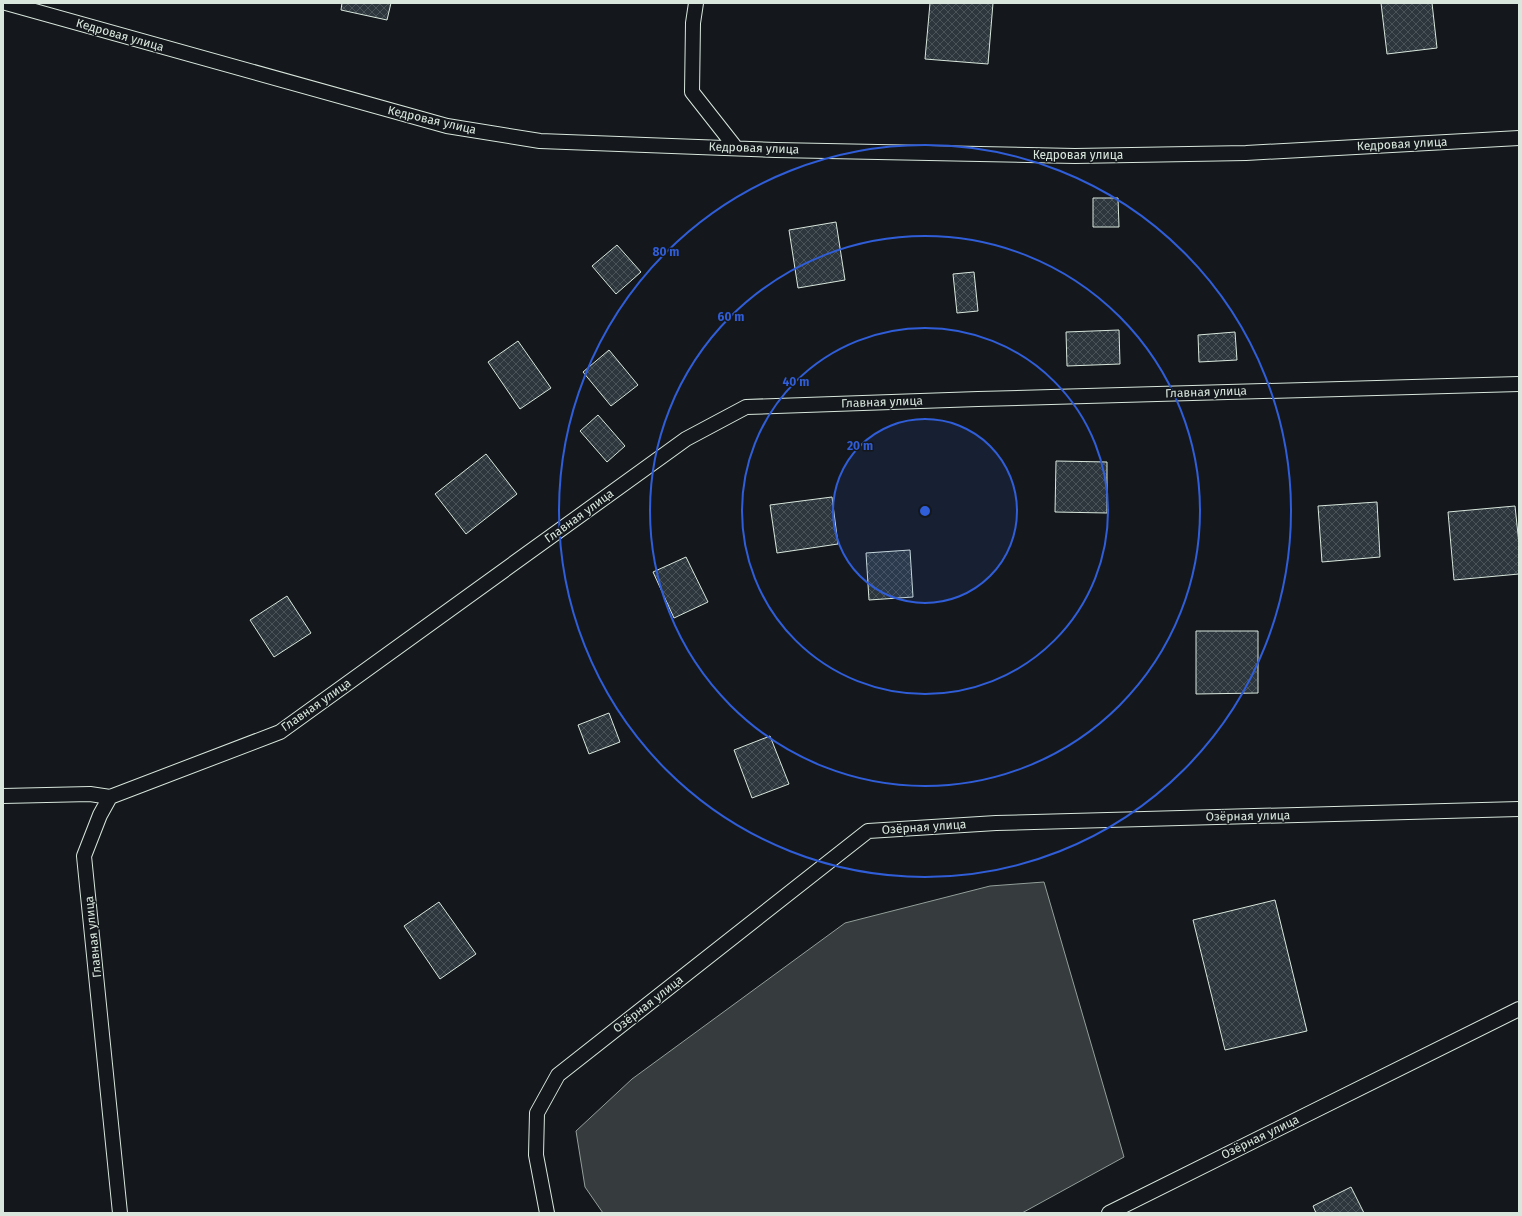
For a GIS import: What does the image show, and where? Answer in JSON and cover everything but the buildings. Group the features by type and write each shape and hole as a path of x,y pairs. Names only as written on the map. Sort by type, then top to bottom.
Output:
{"lane":[{"name":"Кедровая улица","path":"6,3 447,126 540,141 736,148 1075,156 1246,153 1519,138"},
{"path":"696,3 692,92 736,148"},
{"name":"Главная улица","path":"120,1213 84,856 100,815 110,797 280,732 686,439 746,407 986,398 1519,384"},
{"path":"3,796 90,794 110,797"},
{"name":"Озёрная улица","path":"547,1213 536,1155 538,1113 558,1075 868,831 996,822 1519,809"},
{"name":"Озёрная улица","path":"1109,1213 1519,1009"}],"shaded area":[{"path":"1044,882 1124,1157 1022,1213 603,1213 585,1187 576,1131 632,1079 845,923 990,886"}]}
